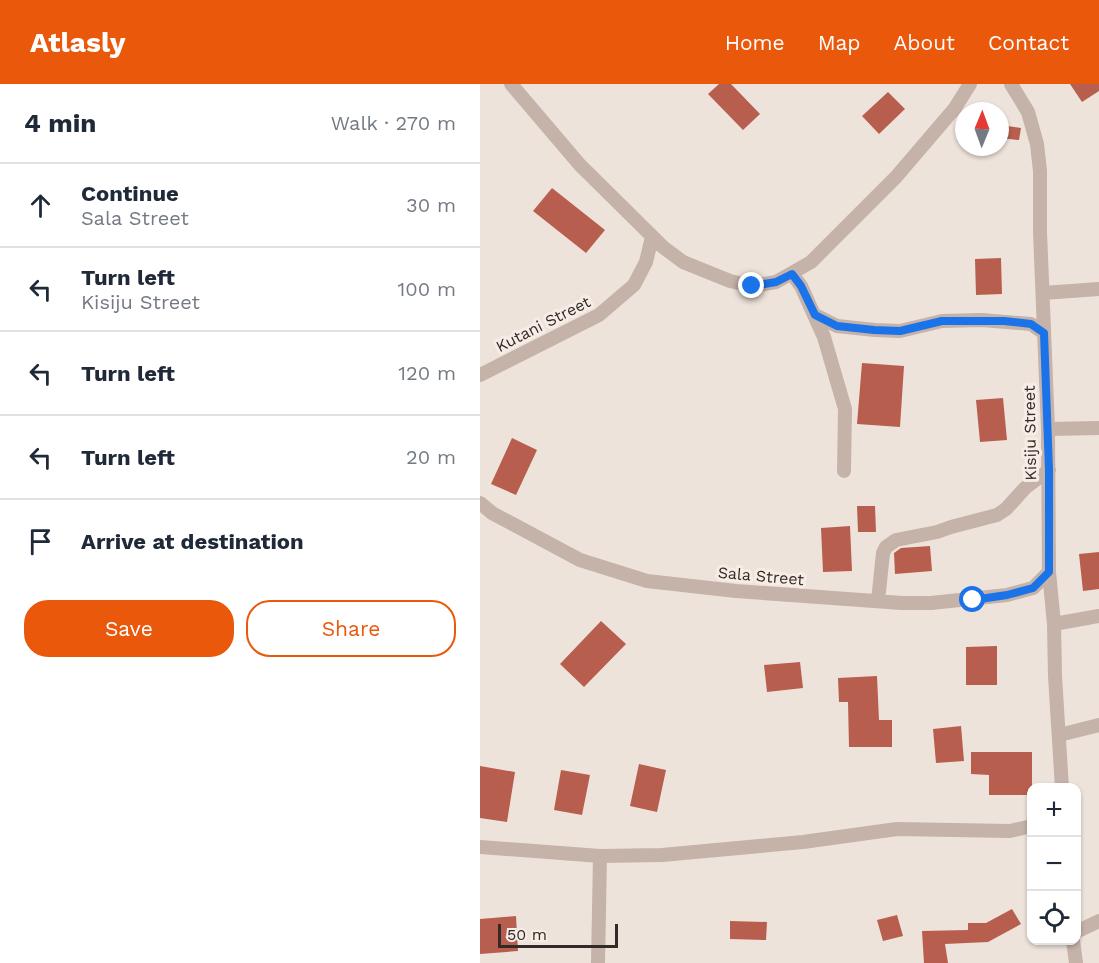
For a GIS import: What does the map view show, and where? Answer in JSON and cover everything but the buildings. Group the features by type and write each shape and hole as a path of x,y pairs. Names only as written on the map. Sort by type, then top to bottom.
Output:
{"street":[{"path":"512,84 580,165 652,237 683,262 730,282 752,286 776,282 811,262 896,177 955,108 970,84"},
{"name":"Kisiju Street","path":"1011,84 1028,112 1037,144 1048,429 1049,572 1054,624 1062,783"},
{"name":"Kutani Street","path":"480,375 599,315 634,285 646,262 652,237"},
{"path":"792,274 801,286 824,337 845,409 844,471"},
{"path":"1043,293 1099,289"},
{"path":"815,315 837,326 874,330 900,331 942,321 982,320 1031,324 1044,333"},
{"path":"1048,429 1099,428"},
{"path":"878,601 883,553 886,547 896,540 937,532 997,515 1006,509 1025,488 1049,470"},
{"name":"Sala Street","path":"480,503 492,513 580,560 648,581 736,591 931,603 1007,595 1033,588 1049,572"},
{"path":"1054,624 1099,616"},
{"path":"1059,735 1099,725"},
{"path":"480,847 600,856 687,854 897,829 1010,831 1027,827"},
{"path":"598,963 600,856"},
{"path":"1081,930 1099,921"},
{"path":"1074,945 1076,963"}],"route":[{"path":"752,286 776,282 792,274 801,286 815,315 837,326 855,329 900,331 942,321 982,320 1031,324 1044,333 1049,470 1049,572 1033,588 973,600"}]}
